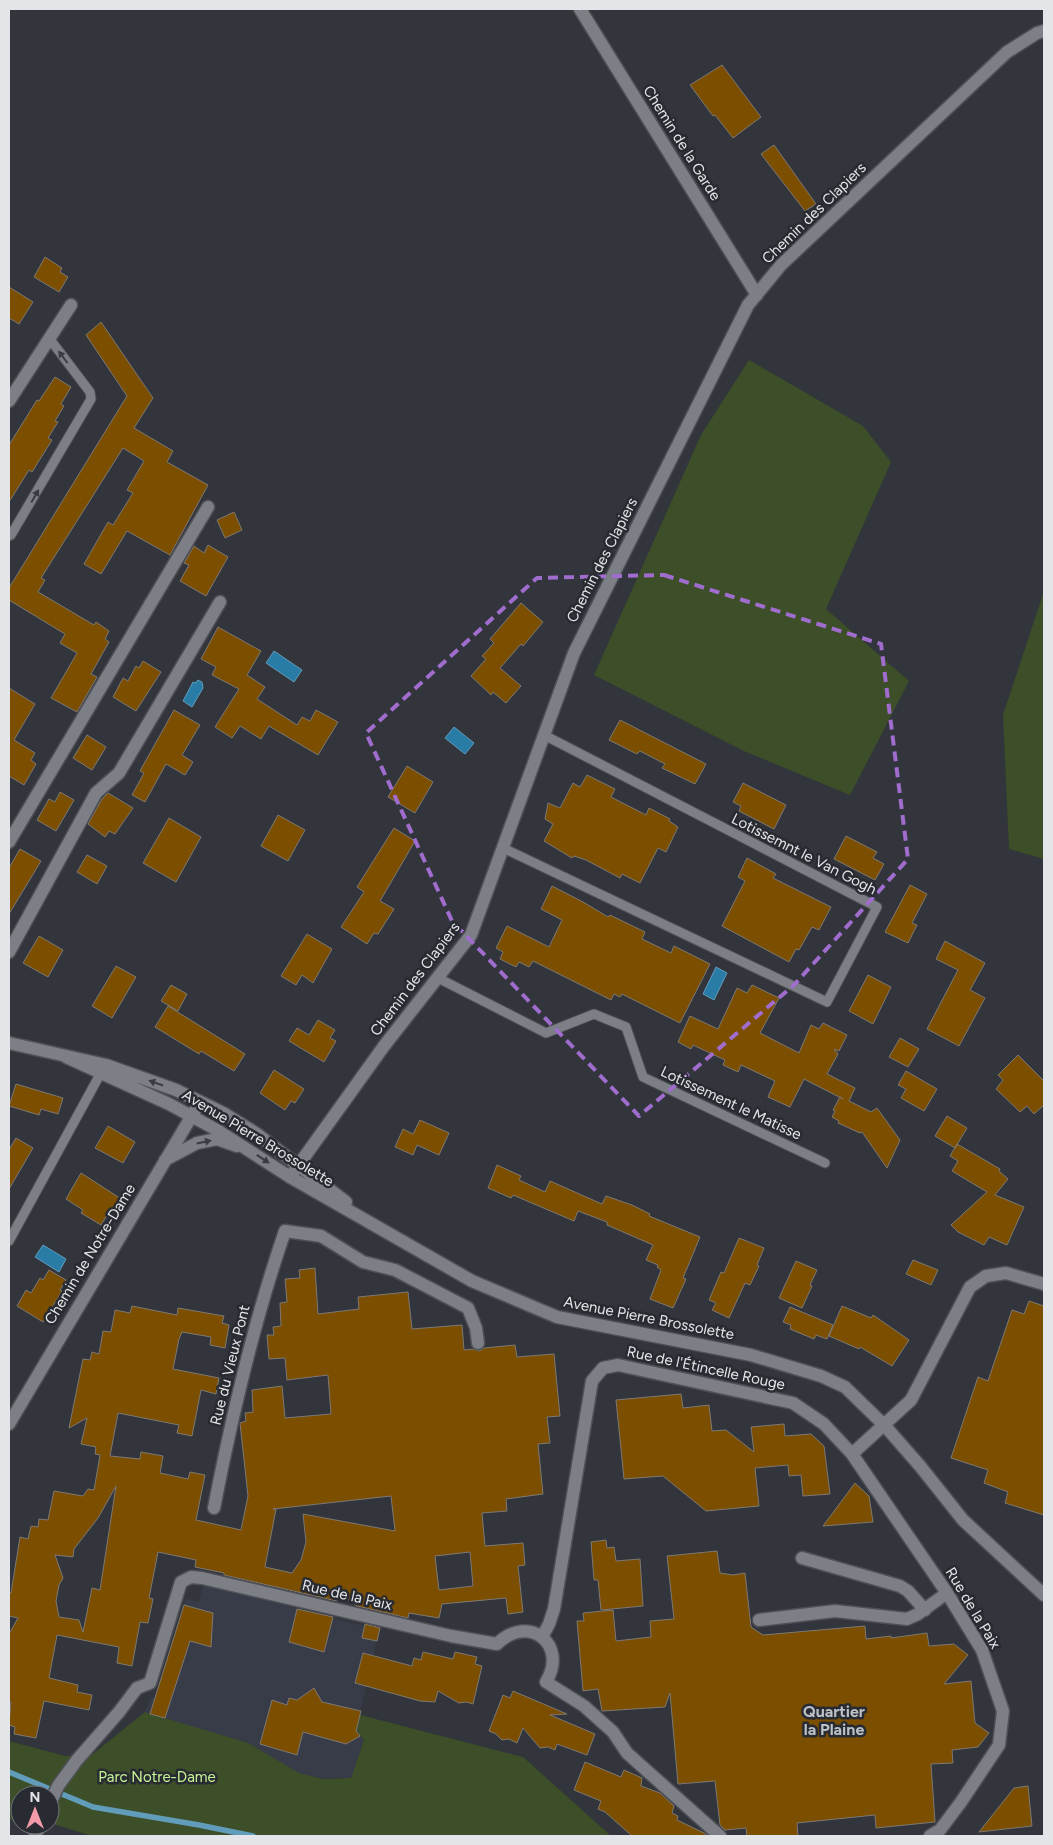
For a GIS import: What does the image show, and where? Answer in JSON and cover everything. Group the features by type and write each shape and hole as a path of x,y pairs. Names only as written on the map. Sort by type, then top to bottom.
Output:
{"street":[{"name":"Chemin de la Garde","path":"580,9 757,295"},
{"name":"Chemin des Clapiers","path":"290,1177 384,1046 471,936 574,653 748,305 781,265 1007,52 1037,33 1044,31"},
{"path":"9,401 71,305"},
{"path":"9,842 208,507"},
{"path":"9,952 96,793 119,773 220,602"},
{"name":"Avenue Pierre Brossolette","path":"9,1043 66,1056 176,1090 225,1114 257,1134 378,1226"},
{"name":"Avenue Pierre Brossolette","path":"104,1069 218,1130 290,1177 472,1281 557,1317 751,1355 821,1376 845,1387 885,1426 963,1520 1044,1595"},
{"name":"Chemin de Notre-Dame","path":"9,1424 200,1102"},
{"path":"165,1160 197,1143 217,1139 246,1148"},
{"name":"Rue du Vieux Pont","path":"214,1508 246,1360 285,1231 321,1236 363,1262 394,1270 468,1308 476,1328 478,1343"},
{"path":"852,1454 885,1426 911,1400 970,1287 986,1276 1006,1273 1044,1284"},
{"name":"Rue de l'Étincelle Rouge","path":"542,1637 554,1609 592,1381 603,1368 618,1365 792,1403 824,1424 852,1454"},
{"name":"Rue de la Paix","path":"852,1454 948,1593 982,1650 1003,1711 999,1745 946,1823 940,1830 930,1836"},
{"path":"802,1558 900,1586 908,1591 925,1610"},
{"name":"Rue de la Paix","path":"60,1786 77,1760 119,1712 137,1688 150,1683 181,1582 191,1577 450,1636 497,1644 513,1632 533,1632 542,1637"},
{"path":"759,1620 835,1611 907,1619 925,1610 948,1593"},
{"path":"542,1637 548,1644 554,1663 546,1682 584,1706 613,1732 627,1753 720,1836"}],"lane":[{"path":"9,536 90,399 90,392 49,338"},
{"name":"Lotissemnt le Van Gogh","path":"503,848 827,1002 876,907 544,735"},
{"name":"Lotissement le Matisse","path":"438,978 546,1033 594,1014 626,1027 642,1077 825,1163"},
{"path":"9,1241 104,1069"}],"highlighted area":[{"path":"664,575 881,644 908,859 794,985 639,1116 452,921 366,733 537,578"}],"shaded area":[{"path":"204,1584 379,1630 356,1730 364,1740 351,1778 323,1779 299,1773 165,1718 145,1712 151,1697 155,1698 186,1598 198,1602"}],"green space":[{"path":"749,360 863,426 891,462 826,609 909,681 850,795 744,751 594,675 701,435"},
{"path":"1044,591 1044,859 1009,849 1003,715"},
{"name":"Parc Notre-Dame","path":"145,1712 248,1743 299,1773 323,1779 351,1778 364,1740 356,1731 360,1715 523,1757 611,1836 92,1836 60,1826 60,1785 10,1785 9,1819 9,1741 65,1756 93,1754"}],"water":[{"path":"274,651 302,670 294,682 266,663"},
{"path":"198,680 202,682 203,688 192,707 183,701 193,682 195,683"},
{"path":"454,727 474,743 465,754 445,738"},
{"path":"716,967 727,973 714,1000 703,994"},
{"path":"43,1245 66,1259 59,1272 35,1257"}],"building":[{"path":"722,65 761,117 733,138 715,115 713,116 690,85"},
{"path":"774,145 816,204 805,211 761,154"},
{"path":"45,257 62,268 60,272 68,277 59,292 34,277"},
{"path":"9,287 33,302 19,324 9,318"},
{"path":"101,322 153,398 134,428 173,451 167,462 208,485 170,555 127,531 101,574 84,564 108,522 113,525 133,493 127,490 144,461 123,448 41,578 45,580 38,592 94,625 96,622 109,631 105,639 109,642 91,674 97,677 77,712 51,698 77,653 60,643 65,634 9,600 9,588 127,396 86,335"},
{"path":"55,377 71,387 61,404 64,406 55,421 58,422 48,438 52,440 32,472 29,470 9,502 9,445 37,400 39,401"},
{"path":"234,512 242,530 225,538 217,520"},
{"path":"208,545 228,557 206,596 180,581 189,565 184,563 194,546 204,553"},
{"path":"521,603 543,622 523,646 521,644 500,668 521,686 506,703 493,692 491,695 471,676 486,659 482,656 494,643 490,639"},
{"path":"218,627 261,651 247,675 265,687 257,699 297,725 302,717 310,721 316,710 338,722 318,755 269,726 261,739 240,726 232,738 215,727 239,689 212,675 216,667 201,659"},
{"path":"143,661 161,672 136,711 113,697 123,678 128,681 136,666 139,668"},
{"path":"9,688 35,704 14,740 35,753 31,760 36,764 24,785 9,776"},
{"path":"174,710 200,725 182,755 193,762 185,775 166,764 145,802 132,795 144,773 140,771"},
{"path":"620,720 706,764 695,784 662,768 665,764 640,751 637,754 609,740"},
{"path":"87,735 106,747 92,770 73,758"},
{"path":"407,766 433,782 415,813 388,797"},
{"path":"587,775 615,789 611,797 646,815 649,808 670,819 669,821 678,827 666,852 658,848 640,883 622,874 620,878 586,860 574,856 572,858 544,841 553,824 545,819 548,803 560,808 573,783 580,787"},
{"path":"743,783 786,805 774,829 739,811 741,806 733,802"},
{"path":"60,792 74,800 56,831 37,820 49,799 55,802"},
{"path":"108,793 133,808 115,834 109,831 105,837 88,824 102,799"},
{"path":"278,815 305,830 288,861 261,846"},
{"path":"169,818 201,837 176,882 143,863"},
{"path":"394,828 415,841 380,901 394,909 378,934 374,933 367,944 341,927 364,892 357,887"},
{"path":"846,836 877,852 873,858 884,864 875,880 834,859"},
{"path":"20,849 41,861 9,914 9,868"},
{"path":"87,855 107,866 97,884 77,872"},
{"path":"747,858 776,874 773,878 831,907 819,930 812,927 799,950 796,949 789,962 722,926 745,881 738,877"},
{"path":"910,885 927,894 912,923 917,925 908,943 885,932"},
{"path":"552,886 608,917 610,915 645,932 642,939 671,953 674,946 710,964 680,1023 622,994 620,997 614,994 611,1000 533,961 529,967 519,962 516,967 500,959 503,952 496,948 507,926 549,947 562,920 541,909"},
{"path":"307,934 332,949 313,983 302,975 296,985 281,976"},
{"path":"39,936 63,950 48,977 23,963"},
{"path":"945,941 985,963 970,990 985,998 959,1046 927,1029 958,970 936,959"},
{"path":"116,966 136,977 112,1018 92,1006"},
{"path":"868,975 891,987 873,1024 849,1011"},
{"path":"171,985 187,994 178,1011 161,1001"},
{"path":"752,985 779,998 760,1033 799,1053 811,1025 819,1029 823,1023 847,1035 839,1051 834,1049 838,1054 827,1074 855,1088 849,1101 871,1112 877,1108 900,1140 887,1168 862,1132 860,1133 838,1123 839,1121 832,1117 835,1111 833,1110 840,1097 804,1079 790,1107 768,1097 775,1081 741,1065 738,1072 723,1065 725,1060 693,1045 691,1049 678,1042 690,1016 718,1029 737,988 747,993"},
{"path":"168,1006 245,1054 234,1071 201,1051 199,1054 155,1027"},
{"path":"318,1020 335,1030 330,1038 336,1041 324,1062 289,1041 297,1028 309,1035"},
{"path":"900,1038 919,1049 908,1067 889,1057"},
{"path":"1018,1055 1044,1081 1044,1105 1034,1114 1027,1106 1020,1112 996,1089 1003,1080 998,1075"},
{"path":"274,1070 304,1089 295,1103 291,1101 285,1110 260,1093"},
{"path":"906,1071 937,1089 924,1111 901,1098 906,1089 898,1085"},
{"path":"16,1084 63,1098 58,1114 41,1109 39,1115 9,1106"},
{"path":"947,1116 967,1128 955,1148 935,1136"},
{"path":"420,1120 449,1133 439,1155 417,1145 413,1155 395,1147 403,1129 413,1134"},
{"path":"108,1126 135,1142 123,1163 95,1148"},
{"path":"16,1138 33,1148 9,1189 9,1150"},
{"path":"957,1144 1000,1169 999,1171 1008,1179 995,1195 1024,1207 1007,1245 989,1237 984,1245 958,1232 951,1225 987,1192 952,1171 958,1161 950,1156"},
{"path":"497,1165 521,1176 519,1180 545,1192 550,1181 602,1204 606,1196 632,1205 650,1214 649,1216 700,1237 683,1278 686,1279 673,1308 650,1299 661,1270 657,1267 658,1265 646,1260 653,1245 607,1225 607,1222 578,1211 574,1221 513,1195 511,1198 488,1188"},
{"path":"81,1173 126,1202 119,1215 110,1210 101,1225 81,1213 83,1210 66,1199"},
{"path":"739,1238 764,1248 757,1265 759,1266 750,1285 745,1283 729,1318 712,1310 716,1303 709,1300 721,1272 724,1273"},
{"path":"913,1260 938,1270 931,1285 906,1274"},
{"path":"796,1261 817,1270 802,1308 779,1298"},
{"path":"315,1268 318,1314 359,1309 358,1297 408,1292 412,1329 462,1325 464,1350 473,1349 479,1351 484,1348 515,1345 517,1357 554,1354 560,1416 547,1417 550,1443 538,1444 543,1494 506,1499 507,1511 482,1513 485,1546 523,1543 525,1565 518,1566 523,1612 508,1614 506,1598 442,1604 439,1618 409,1613 408,1618 357,1606 339,1593 337,1601 224,1575 224,1573 195,1567 196,1560 158,1552 149,1598 153,1599 148,1623 140,1622 132,1666 117,1663 119,1647 57,1635 49,1678 78,1685 77,1692 92,1695 89,1710 44,1701 36,1738 14,1734 15,1727 9,1725 11,1702 9,1701 9,1634 18,1618 9,1616 9,1592 11,1593 20,1537 28,1539 31,1526 38,1527 39,1519 48,1520 54,1491 83,1496 88,1489 94,1490 100,1455 95,1454 96,1447 81,1444 87,1418 69,1428 83,1359 90,1360 92,1352 99,1354 103,1331 111,1332 115,1310 130,1313 132,1306 177,1315 178,1308 224,1316 222,1323 229,1325 225,1348 210,1345 211,1337 182,1332 179,1339 173,1369 219,1378 216,1394 201,1390 192,1436 177,1433 179,1425 118,1413 110,1456 140,1459 141,1452 163,1456 160,1473 188,1479 190,1472 205,1475 196,1520 241,1530 248,1496 240,1423 246,1421 245,1413 253,1412 252,1390 282,1386 285,1418 331,1414 328,1375 287,1380 285,1358 269,1359 267,1335 274,1335 273,1327 281,1326 280,1303 287,1302 285,1279 300,1278 299,1270","holes":["116,1486 100,1590 92,1588 83,1632 79,1620 59,1617 56,1601 59,1585 63,1578 55,1555 73,1557 74,1549 98,1518","391,1496 395,1531 303,1514 306,1542 301,1560 292,1573 265,1567 276,1509 273,1509","470,1552 473,1586 439,1590 435,1556"]},
{"path":"49,1270 66,1280 60,1290 62,1291 43,1322 17,1306 26,1290 31,1293 40,1278 43,1280"},
{"path":"1029,1301 1044,1306 1044,1515 1005,1503 1008,1492 984,1483 988,1470 951,1458 978,1377 988,1381 1012,1310 1024,1314"},
{"path":"842,1306 871,1318 873,1315 909,1340 892,1366 860,1347 859,1349 829,1336"},
{"path":"790,1307 833,1325 827,1339 816,1335 814,1339 790,1329 791,1325 783,1322"},
{"path":"681,1394 683,1408 709,1405 712,1431 726,1430 754,1452 751,1427 784,1424 785,1436 811,1434 824,1446 830,1494 803,1496 801,1475 789,1476 788,1465 755,1468 759,1506 706,1511 663,1476 624,1479 616,1400"},
{"path":"855,1483 869,1496 873,1522 823,1526"},
{"path":"606,1540 607,1548 614,1547 616,1561 640,1559 643,1606 601,1610 598,1580 594,1580 591,1542"},
{"path":"717,1551 720,1573 733,1575 745,1573 751,1627 763,1635 865,1626 866,1639 927,1633 929,1646 954,1644 968,1655 944,1684 971,1681 975,1723 989,1733 978,1747 952,1750 953,1763 931,1764 935,1822 876,1828 875,1815 797,1823 798,1836 747,1836 746,1828 725,1830 720,1825 715,1781 678,1784 670,1693 665,1707 602,1711 598,1689 583,1691 577,1621 584,1621 583,1613 613,1610 616,1641 651,1637 650,1621 674,1619 667,1556"},
{"path":"184,1605 213,1613 211,1647 190,1641 165,1718 150,1714"},
{"path":"297,1609 333,1617 324,1652 289,1642"},
{"path":"365,1624 380,1628 377,1641 362,1638"},
{"path":"423,1652 453,1659 455,1652 477,1657 475,1664 482,1666 473,1704 459,1703 438,1691 435,1702 420,1701 355,1683 363,1653 412,1666 414,1658 421,1660"},
{"path":"314,1688 322,1702 361,1711 356,1731 360,1736 346,1744 303,1732 297,1755 260,1744 272,1700 287,1705 289,1698 297,1700"},
{"path":"513,1691 567,1714 550,1715 595,1734 587,1755 557,1744 555,1750 548,1747 540,1748 523,1728 517,1743 509,1739 502,1740 496,1734 489,1731 503,1695 510,1698"},
{"path":"585,1762 621,1777 624,1770 642,1778 641,1786 660,1793 674,1806 672,1813 678,1816 677,1820 708,1836 632,1836 605,1812 598,1809 601,1801 574,1790"},
{"path":"1028,1786 1032,1826 979,1832 1014,1788"}],"waterway":[{"path":"9,1772 93,1807 253,1836"}],"district":[{"name":"Quartier la Plaine","path":"834,1720"}]}
